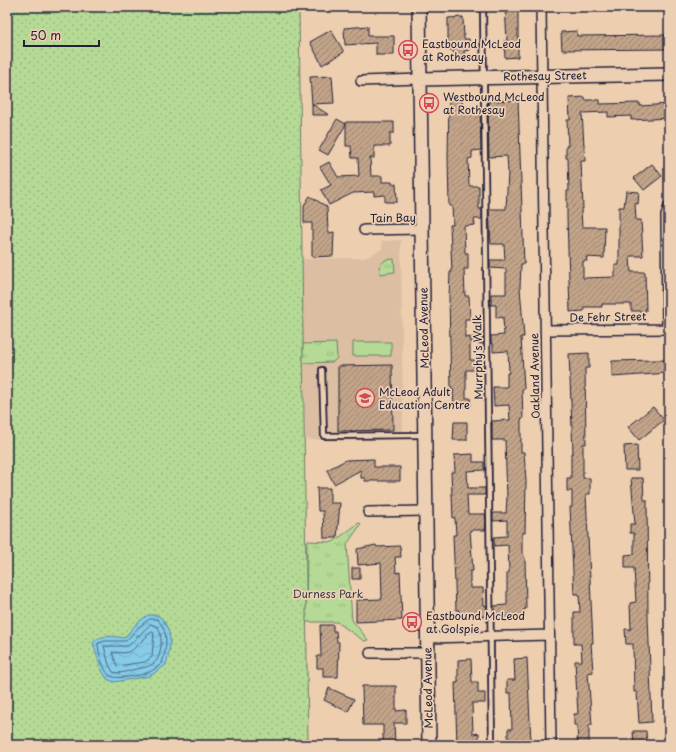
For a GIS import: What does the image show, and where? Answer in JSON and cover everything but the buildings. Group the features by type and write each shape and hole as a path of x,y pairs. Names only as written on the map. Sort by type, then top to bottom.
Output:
{"street":[{"name":"McLeod Avenue","path":"419,7 429,745"},
{"name":"Oakland Avenue","path":"541,7 551,745"},
{"name":"Rothesay Street","path":"420,79 669,74"},
{"path":"361,82 420,79"},
{"path":"668,329 666,216 669,206"},
{"name":"Tain Bay","path":"364,230 423,229"},
{"name":"De Fehr Street","path":"546,330 668,329"},
{"path":"368,512 426,511"},
{"path":"428,638 549,635"},
{"path":"370,653 428,653"}],"lane":[{"name":"Murrphy's Walk","path":"483,7 492,745"},
{"path":"322,370 324,436 425,435"}],"shaded area":[{"path":"401,240 403,439 339,441 305,439 301,259 365,258 382,249 382,241"}],"green space":[{"path":"7,7 299,7 308,745 7,745"},
{"path":"394,259 395,272 380,274 379,267 385,260"},
{"path":"353,342 391,342 391,356 353,356"},
{"path":"336,343 337,358 333,362 303,363 303,344"},
{"name":"Durness Park","path":"359,523 361,524 347,544 352,620 368,640 364,641 337,622 306,622 307,541 333,542"}],"water":[{"path":"148,615 158,615 167,626 170,645 166,665 150,676 114,682 107,679 101,669 93,643 99,638 103,637 111,636 124,638 137,623"}],"place":[{"name":"Eastbound McLeod at Rothesay","path":"408,50"},
{"name":"Westbound McLeod at Rothesay","path":"429,103"},
{"name":"McLeod Adult Education Centre","path":"365,398"},
{"name":"Eastbound McLeod at Golspie","path":"412,622"}]}
